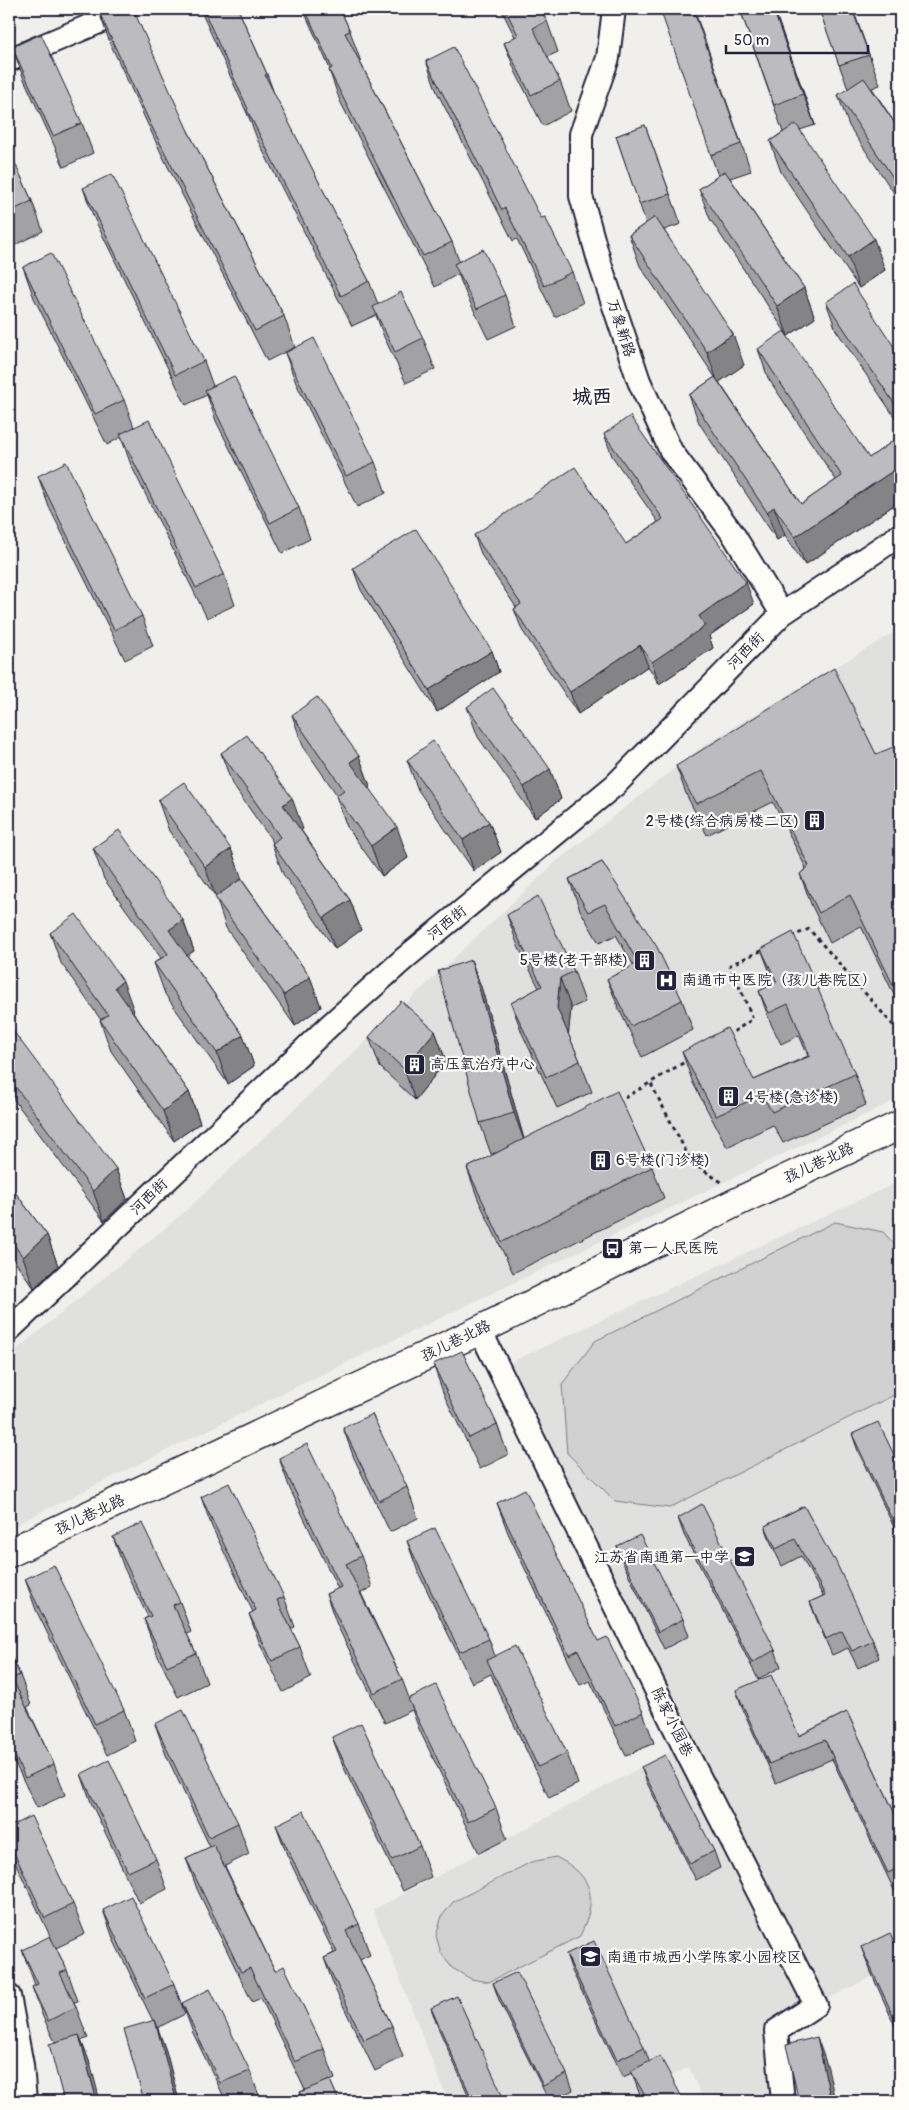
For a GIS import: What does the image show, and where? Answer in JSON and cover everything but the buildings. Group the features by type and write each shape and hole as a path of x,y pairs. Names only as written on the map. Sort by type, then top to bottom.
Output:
{"main road":[{"name":"孩儿巷北路","path":"9,1553 480,1330 734,1203 900,1125"}],"street":[{"path":"9,60 113,16 125,9"},
{"name":"万象新路","path":"614,9 608,58 581,134 581,196 595,247 639,381 671,451 732,534 782,614"},
{"name":"河西街","path":"9,1330 329,1026 398,964 615,785 782,614 900,535"},
{"name":"陈家小园巷","path":"480,1330 683,1745 816,2005 776,2031 783,2101"},
{"path":"9,1996 22,2065 25,2101"}],"path":[{"path":"783,941 809,929 900,1033"},
{"path":"722,1039 753,1019 730,965 774,945"},
{"path":"618,1102 690,1059"},
{"path":"651,1084 692,1163 724,1184 734,1203"}],"shaded area":[{"name":"南通市中医院（孩儿巷院区）","path":"895,632 900,642 900,1098 275,1397 9,1528 9,1356 188,1209 557,861 707,743"},
{"name":"江苏省南通第一中学","path":"900,1181 900,1962 816,2005 776,2031 783,2101 703,2101 689,2067 619,2101 448,2101 373,1910 683,1745 498,1368"},
{"path":"835,1222 883,1232 900,1250 900,1392 669,1508 615,1501 567,1453 562,1384 595,1341"},
{"path":"556,1857 569,1864 578,1872 589,1890 589,1911 580,1936 489,1982 471,1979 452,1968 441,1953 436,1936 442,1916 453,1902 531,1862"}],"place":[{"name":"2号楼(综合病房楼二区)","path":"815,821"},
{"name":"5号楼(老干部楼)","path":"644,960"},
{"name":"南通市中医院（孩儿巷院区）","path":"666,980"},
{"name":"高压氧治疗中心","path":"414,1064"},
{"name":"4号楼(急诊楼)","path":"729,1097"},
{"name":"6号楼(门诊楼)","path":"600,1160"},
{"name":"第一人民医院","path":"612,1248"},
{"name":"江苏省南通第一中学","path":"745,1557"},
{"name":"南通市城西小学陈家小园校区","path":"591,1957"}],"district":[{"name":"城西","path":"592,396"}]}
